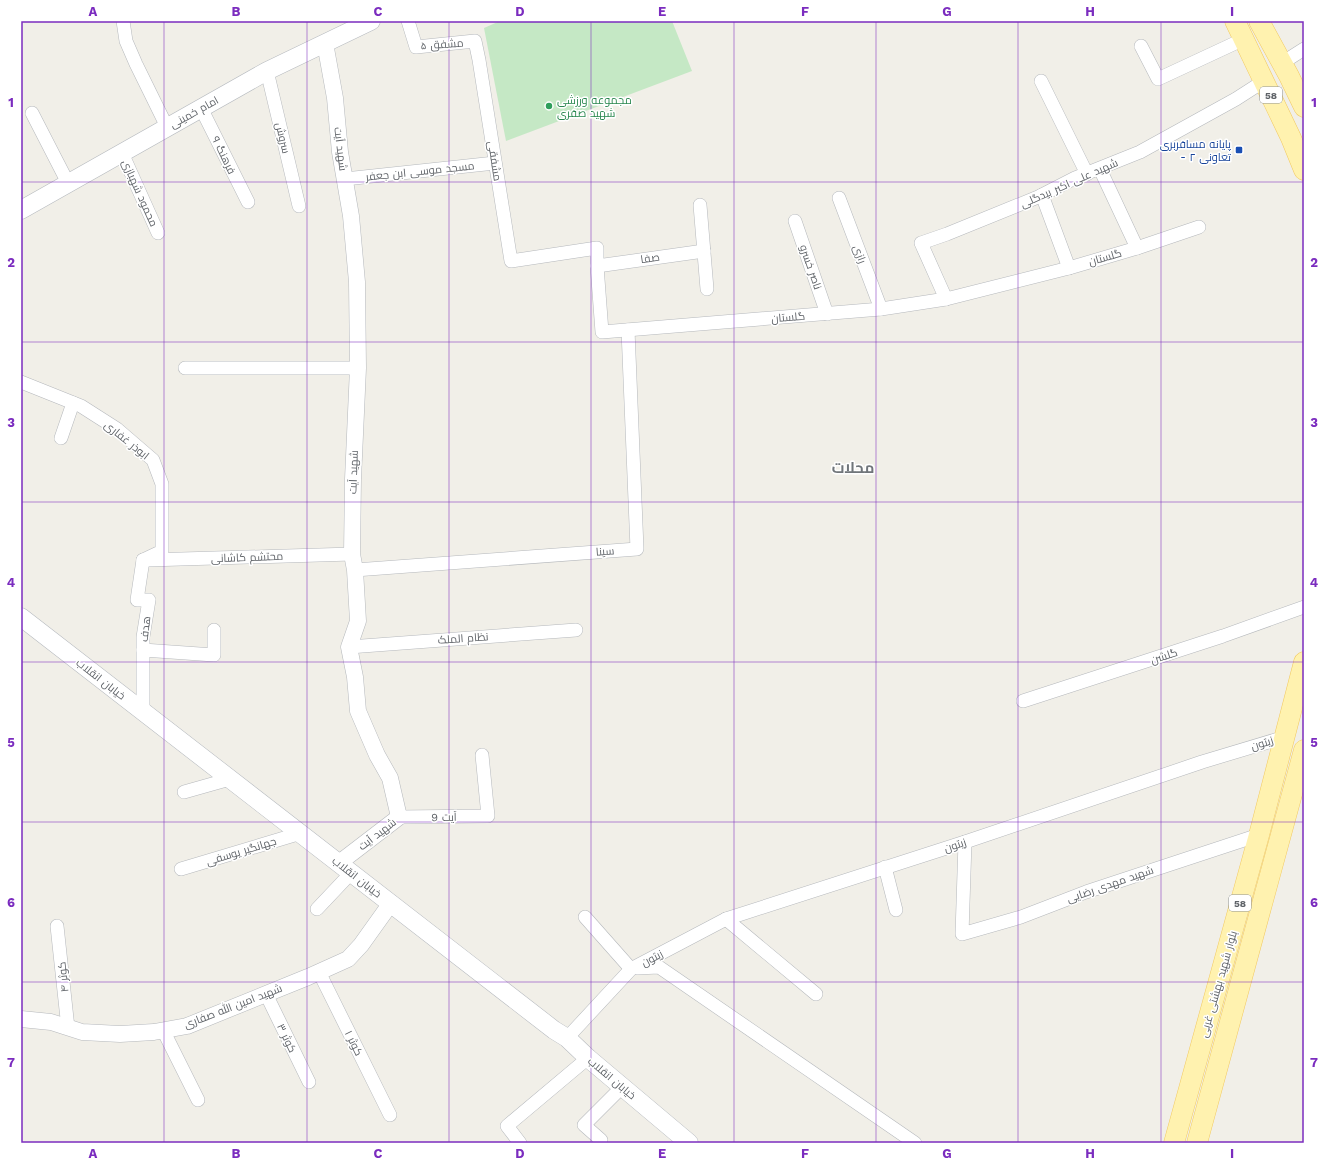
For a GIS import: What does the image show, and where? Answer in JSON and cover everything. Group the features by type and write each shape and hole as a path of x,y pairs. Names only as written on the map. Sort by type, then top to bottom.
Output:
{"main road":[{"name":"امام خمینی","path":"21,210 267,70 325,43 349,26 371,21"},
{"name":"58","path":"1235,21 1291,138 1304,170"},
{"name":"58","path":"1260,21 1304,107"},
{"name":"خیابان انقلاب","path":"21,617 554,1030 567,1038 588,1058 688,1142"},
{"name":"بلوار شهید بهشتی غربی","path":"1174,1143 1259,835 1304,662"},
{"name":"بلوار شهید بهشتی غربی","path":"1198,1143 1304,750"}],"street":[{"path":"123,21 126,41 167,127"},
{"name":"مشفق ۵","path":"408,21 416,47 475,41 479,60"},
{"path":"1141,46 1158,79 1244,39"},
{"name":"شهید آیت","path":"325,43 335,98 357,282 358,368 353,465 352,554 355,570 358,621 349,647 355,677 358,711 377,755 390,778 399,817 345,868"},
{"path":"1282,63 1304,49"},
{"name":"مشفقی","path":"479,60 512,261"},
{"name":"سروش","path":"267,70 299,206"},
{"name":"شهید علی اکبر بیدگلی","path":"946,299 921,243 947,234 1042,195 1140,152 1236,99 1264,81"},
{"path":"1041,82 1088,174"},
{"name":"فرهنگ ۹","path":"201,108 248,202"},
{"path":"32,113 68,183"},
{"name":"محمود شهبازی","path":"122,153 158,233"},
{"name":"مسجد موسی ابن جعفر","path":"345,179 495,163"},
{"name":"گلستان","path":"1100,169 1137,248"},
{"path":"1042,195 1069,268"},
{"name":"رازی","path":"839,198 881,309"},
{"path":"700,204 707,289"},
{"name":"ناصر خسرو","path":"796,221 827,314"},
{"name":"گلستان","path":"512,261 597,248 602,332 881,309 946,299 1069,268 1199,228"},
{"name":"صفا","path":"597,266 704,251"},
{"name":"سینا","path":"355,570 637,549 628,330"},
{"path":"185,368 358,368"},
{"name":"ابوذر غفاری","path":"21,382 81,406 117,429 153,460 162,484 162,551 143,560"},
{"path":"61,438 73,403"},
{"name":"محتشم کاشانی","path":"143,560 352,554"},
{"name":"هدف","path":"142,711 143,637 149,600 137,600 143,560"},
{"name":"گلشن","path":"1023,701 1223,636 1304,607"},
{"path":"143,650 214,655 214,630"},
{"name":"نظام الملک","path":"349,647 576,630"},
{"name":"زیتون","path":"567,1038 631,969 726,918 965,842 1202,762 1285,736"},
{"name":"آیت 9","path":"399,817 488,816 482,755"},
{"path":"184,792 230,779"},
{"name":"جهانگیر یوسفی","path":"181,869 301,833"},
{"name":"شهید مهدی رضایی","path":"965,842 962,934 1021,917 1086,892 1259,835"},
{"path":"886,867 896,910"},
{"path":"317,909 345,868"},
{"name":"شهید امین الله صفاری","path":"21,1019 50,1022 82,1032 120,1034 187,1026 348,959 361,945 391,903"},
{"path":"585,917 631,969 659,967 915,1143"},
{"path":"726,918 816,994"},
{"name":"کوثر ۴","path":"57,926 68,1028"},
{"name":"کوثر ۱","path":"319,972 390,1115"},
{"name":"کوثر ۳","path":"266,994 309,1082"},
{"path":"163,1030 198,1100"},
{"path":"520,1143 506,1126 588,1058"},
{"path":"601,1140 584,1125 622,1087"}],"green space":[{"name":"مجموعه ورزشی شهید صفری","path":"500,21 672,21 692,71 506,141 484,28"}],"place":[{"name":"مجموعه ورزشی شهید صفری","path":"549,106"},
{"name":"پایانه مسافربری - تعاونی ۲","path":"1239,150"}],"district":[{"name":"محلات","path":"853,468"}]}
